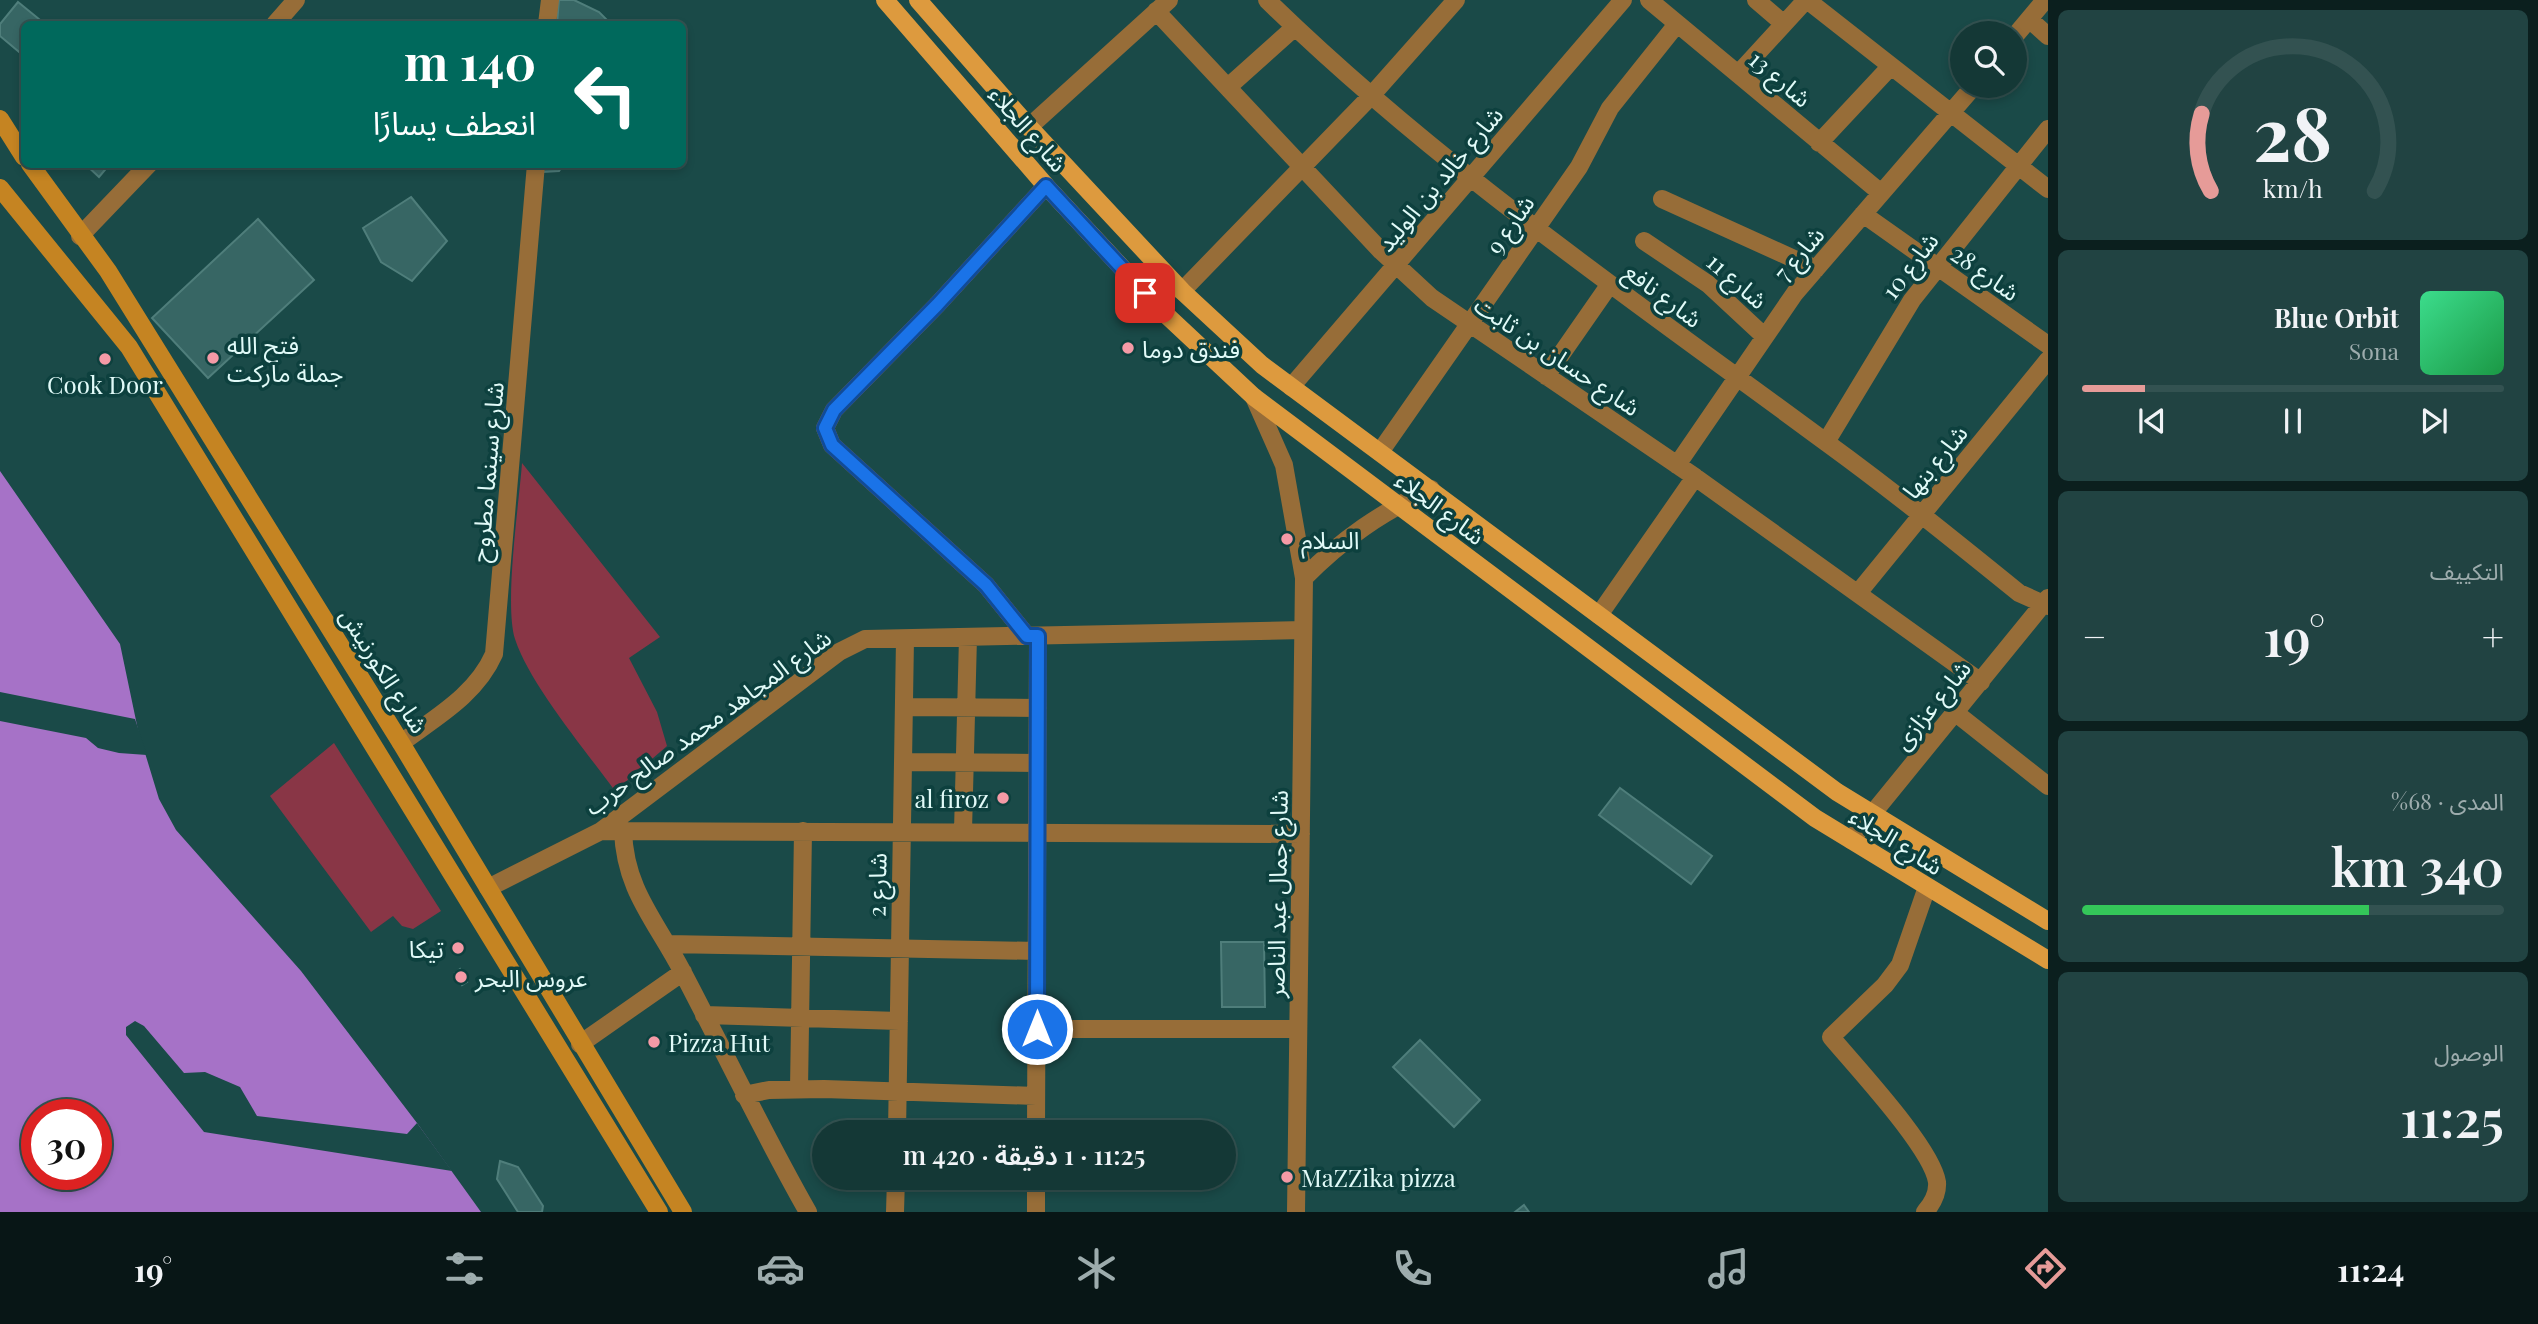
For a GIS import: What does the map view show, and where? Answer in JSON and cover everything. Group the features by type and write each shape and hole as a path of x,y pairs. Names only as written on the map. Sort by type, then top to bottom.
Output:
{"main road":[{"name":"شارع الجلاء","path":"885,0 1046,186 1169,318 1254,397 1788,799 2048,960"},
{"name":"شارع الجلاء","path":"918,0 1029,127 1182,291 1234,342 1820,780 2048,921"}],"street":[{"path":"278,21 296,0"},
{"path":"547,21 550,0"},
{"name":"شارع نافع","path":"1267,0 1370,97 1535,228 1736,379 1826,442 2019,593 2046,603"},
{"path":"1182,291 1370,97 1456,0"},
{"name":"شارع خالد بن الوليد","path":"1291,387 1623,0"},
{"name":"شارع 13","path":"1649,0 1881,193"},
{"path":"1756,0 1784,24"},
{"path":"1738,74 1806,0 2048,189"},
{"path":"2027,21 2045,0"},
{"path":"1029,127 1163,6"},
{"name":"شارع حسان بن ثابت","path":"1163,6 1228,87 1396,266 1470,326 1695,477 1981,682"},
{"path":"2029,19 2048,36"},
{"name":"شارع 9","path":"1380,452 1584,159 1610,108 1677,23"},
{"path":"1228,87 1295,27"},
{"path":"1819,142 1891,66"},
{"name":"شارع 7","path":"1676,465 1764,336 1816,269 1964,98"},
{"path":"0,119 21,152"},
{"name":"شارع 10","path":"1826,442 1888,335 1937,267 2048,129"},
{"name":"شارع الكورنيش","path":"33,168 108,271 401,743 683,1212"},
{"path":"80,236 145,168"},
{"name":"شارع سينما مطروح","path":"401,743 466,695 487,669 494,654 536,168"},
{"path":"1036,1120 1038,708 1032,636 986,585 832,445 825,428 834,410 937,305 1046,186"},
{"name":"شارع الكورنيش","path":"0,188 129,347 659,1212"},
{"path":"1662,199 1816,269"},
{"name":"شارع 28","path":"1863,214 2048,345"},
{"name":"شارع 11","path":"1644,241 1708,284 1764,336"},
{"path":"1546,376 1610,284"},
{"name":"شارع بنها","path":"1858,593 2048,360"},
{"name":"شارع جمال عبد الناصر","path":"1254,397 1284,465 1304,578 1296,1212"},
{"path":"1599,615 1695,477"},
{"path":"1304,578 1349,537 1397,505 1431,489"},
{"name":"شارع عزازى","path":"1851,840 2046,603"},
{"name":"شارع المجاهد محمد صالح حرب","path":"488,888 601,831 839,652 865,639 1303,630"},
{"path":"963,831 968,637"},
{"name":"شارع 2","path":"897,1120 905,639"},
{"path":"904,707 1038,708"},
{"path":"1957,714 2048,786"},
{"path":"903,762 1037,763"},
{"path":"601,831 1301,834"},
{"path":"623,831 624,853 635,890 683,972 744,1095 808,1212"},
{"path":"799,1089 803,831"},
{"path":"1925,1212 1935,1197 1937,1185 1927,1159 1831,1037 1885,985 1900,965 1927,887"},
{"path":"667,944 1037,951"},
{"path":"580,1044 683,972"},
{"path":"704,1015 899,1021"},
{"path":"1037,1029 1298,1029"},
{"path":"744,1095 799,1089 1036,1096"},
{"path":"895,1212 896,1190"},
{"path":"1036,1190 1036,1212"}],"shaded area":[{"path":"522,463 660,637 629,658 657,712 667,746 615,791 545,696 522,657 515,639 511,602"},
{"path":"0,471 120,644 138,730 159,799 176,830 301,971 481,1212 0,1212"},
{"path":"334,743 441,911 413,929 402,926 393,916 371,932 270,796"}],"pier":[{"path":"0,692 135,719 147,755 119,753 98,748 86,738 0,721"},
{"path":"135,1021 144,1026 184,1073 205,1072 240,1087 257,1116 407,1134 417,1123 452,1171 204,1132 126,1035 126,1027"}],"building":[{"path":"559,0 574,0 599,12 608,21 557,21"},
{"path":"18,2 41,21 21,21 21,54 0,36 0,24"},
{"path":"89,168 107,168 99,177"},
{"path":"543,168 561,168 559,171 543,172"},
{"path":"411,197 447,241 412,281 381,262 363,228"},
{"path":"258,219 314,280 208,378 152,318"},
{"path":"1620,788 1712,856 1691,884 1599,815"},
{"path":"1221,942 1264,942 1265,1007 1222,1007"},
{"name":"عروس البحر","path":"460,969 467,982 462,985 455,973"},
{"path":"1420,1040 1480,1100 1454,1127 1393,1067"},
{"path":"500,1161 518,1167 543,1206 542,1212 518,1212 497,1179"},
{"path":"1524,1205 1529,1212 1515,1212"}],"place":[{"name":"فندق دوما","path":"1128,348"},
{"name":"فتح الله جملة ماركت","path":"213,358"},
{"name":"Cook Door","path":"105,359"},
{"name":"السلام","path":"1287,539"},
{"name":"al firoz","path":"1003,798"},
{"name":"تيكا","path":"458,948"},
{"name":"عروس البحر","path":"461,977"},
{"name":"Pizza Hut","path":"654,1042"},
{"name":"MaZZika pizza","path":"1287,1177"}],"route":[{"path":"1037,1029 1038,636 1027,636 986,585 832,445 825,428 827,418 834,410 937,305 1046,186 1145,293"}]}
